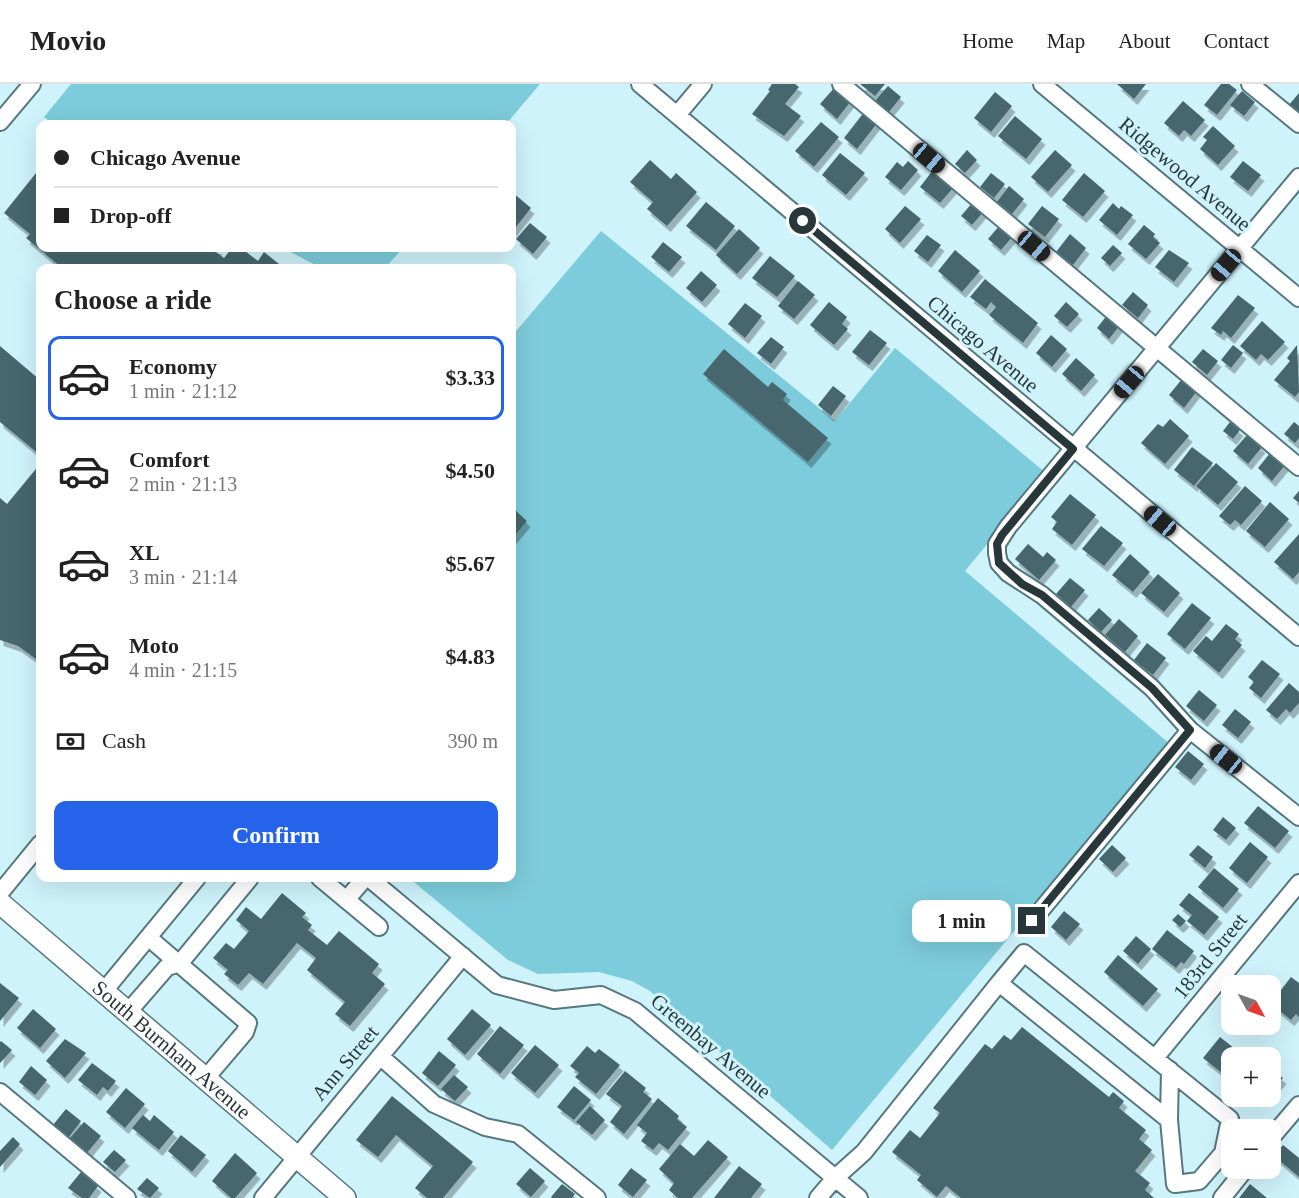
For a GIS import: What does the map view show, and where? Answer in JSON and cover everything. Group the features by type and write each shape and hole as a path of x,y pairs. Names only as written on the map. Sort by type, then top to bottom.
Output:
{"main road":[{"name":"South Burnham Avenue","path":"0,903 345,1198"}],"street":[{"path":"0,122 32,84"},
{"name":"Chicago Avenue","path":"639,84 1299,636"},
{"path":"677,115 703,84"},
{"path":"841,84 1299,466"},
{"name":"Ridgewood Avenue","path":"1042,84 1299,298"},
{"path":"1251,84 1299,124"},
{"path":"1299,177 1002,535 997,544 999,563 1022,584 1042,595 1152,688 1190,730 1299,818"},
{"path":"1032,921 1190,730"},
{"path":"0,893 36,849"},
{"path":"104,991 195,882"},
{"path":"128,1012 167,967 180,963 247,882"},
{"path":"325,882 379,927"},
{"path":"346,900 361,882"},
{"name":"Greenbay Avenue","path":"374,882 497,985 554,1000 601,995 635,1011 859,1198"},
{"name":"183rd Street","path":"1155,1058 1299,883"},
{"path":"149,938 248,1023 244,1032 205,1078"},
{"path":"818,1198 835,1178 864,1152 1024,953 1170,1070 1230,1119 1223,1153 1199,1181 1175,1184 1169,1120 1170,1070"},
{"name":"Ann Street","path":"263,1198 463,956"},
{"path":"999,983 1169,1120"},
{"path":"380,1056 434,1104 484,1127 518,1134 597,1198"},
{"path":"0,1092 126,1198"},
{"path":"1281,1126 1299,1105"},
{"path":"1222,1198 1237,1179"}],"shaded area":[{"path":"71,84 540,84 509,120 48,120 44,117"},
{"path":"601,231 835,421 895,348 1046,473 965,571 1170,744 832,1150 650,991 632,981 599,972 538,974 508,960 414,882 516,882 516,534 527,521 516,511 516,331"},
{"path":"291,252 399,252 389,264 313,264"}],"building":[{"path":"772,84 795,84 799,87 785,104 801,116 784,136 752,114 770,91 768,90"},
{"path":"860,84 885,84 875,96"},
{"path":"1117,84 1146,84 1134,99"},
{"path":"1221,84 1229,84 1237,90 1217,115 1204,105"},
{"path":"888,86 901,97 889,112 875,101"},
{"path":"835,87 851,101 837,119 820,104"},
{"path":"1242,91 1255,102 1244,116 1230,105"},
{"path":"995,92 1012,106 991,132 974,118"},
{"path":"1299,93 1299,115 1288,106"},
{"path":"1183,101 1205,120 1191,136 1184,130 1179,136 1164,123"},
{"path":"865,111 878,122 857,149 844,138"},
{"path":"1015,116 1042,139 1026,159 998,136"},
{"path":"821,122 839,137 814,167 795,151"},
{"path":"1213,126 1235,146 1218,165 1200,149 1207,140 1203,137"},
{"path":"967,150 977,160 965,173 955,164"},
{"path":"1055,150 1072,165 1048,192 1031,177"},
{"path":"840,153 865,173 846,195 822,175"},
{"path":"650,160 671,179 676,173 697,192 667,226 647,209 653,202 630,182"},
{"path":"908,161 918,170 901,190 885,177 897,162 903,167"},
{"path":"1243,161 1261,175 1248,191 1230,177"},
{"path":"933,170 954,187 940,203 920,187"},
{"path":"36,173 36,246 26,238 30,234 4,213"},
{"path":"991,173 1005,184 994,198 980,187"},
{"path":"1084,173 1105,191 1083,217 1062,200"},
{"path":"1009,186 1024,199 1012,214 997,202"},
{"path":"516,195 531,208 516,227"},
{"path":"706,202 735,226 716,250 686,226"},
{"path":"973,202 984,211 972,225 961,216"},
{"path":"1113,203 1119,209 1121,206 1133,215 1117,235 1099,220"},
{"path":"905,206 921,219 900,243 885,229"},
{"path":"1042,206 1059,219 1045,237 1028,224"},
{"path":"530,223 547,237 533,254 516,239"},
{"path":"1000,225 1013,236 1001,250 988,239"},
{"path":"1144,225 1155,234 1153,237 1160,243 1146,259 1128,244"},
{"path":"739,229 760,248 737,274 716,255"},
{"path":"1070,234 1086,248 1073,265 1056,252"},
{"path":"927,235 941,245 928,262 914,251"},
{"path":"663,242 682,257 669,272 651,257"},
{"path":"1113,245 1122,253 1110,266 1101,258"},
{"path":"955,250 980,271 962,292 938,271"},
{"path":"1169,250 1189,263 1174,282 1155,267"},
{"path":"43,252 216,252 224,258 229,252 246,252 258,261 264,252 279,264 57,264"},
{"path":"770,256 795,276 777,297 752,278"},
{"path":"701,271 717,285 702,302 686,288"},
{"path":"985,279 1038,323 1023,343 989,315 996,307 991,302 986,309 970,297"},
{"path":"798,281 815,295 794,319 778,306"},
{"path":"1133,292 1148,305 1138,318 1122,305"},
{"path":"1238,295 1255,308 1231,338 1223,331 1221,335 1211,328"},
{"path":"829,302 847,317 842,324 848,329 834,345 810,325"},
{"path":"1066,302 1079,314 1067,327 1054,316"},
{"path":"745,303 762,316 745,338 728,324"},
{"path":"1108,314 1121,324 1109,339 1097,328"},
{"path":"1262,321 1285,342 1268,360 1261,354 1256,360 1240,346"},
{"path":"870,330 887,343 869,365 852,352"},
{"path":"1051,335 1067,349 1052,367 1036,353"},
{"path":"771,337 784,347 771,364 757,353"},
{"path":"1233,345 1243,353 1231,368 1221,360"},
{"path":"1297,345 1299,392 1295,397 1274,380 1290,361 1287,358"},
{"path":"0,346 36,377 36,452 0,422"},
{"path":"724,349 768,387 772,382 787,394 783,400 828,438 808,462 703,374"},
{"path":"1203,349 1218,361 1207,375 1192,362"},
{"path":"1076,358 1095,375 1081,391 1062,374"},
{"path":"1182,379 1197,391 1184,408 1169,395"},
{"path":"833,386 846,396 831,416 818,405"},
{"path":"1170,419 1189,436 1165,464 1141,443 1158,424 1163,427"},
{"path":"1230,422 1240,430 1233,439 1223,431"},
{"path":"1294,422 1299,426 1299,438 1295,443 1284,434"},
{"path":"1247,435 1262,447 1248,464 1233,451"},
{"path":"1192,447 1213,463 1194,486 1174,470"},
{"path":"1271,452 1286,464 1272,481 1258,468"},
{"path":"1216,463 1238,482 1218,505 1196,486"},
{"path":"36,469 36,659 18,646 0,640 0,498 7,504"},
{"path":"1245,486 1262,501 1241,525 1235,520 1230,525 1219,516"},
{"path":"1299,491 1299,503 1293,498"},
{"path":"1070,494 1096,515 1072,545 1052,529 1057,522 1051,517"},
{"path":"1270,502 1289,519 1265,547 1246,531"},
{"path":"516,511 527,521 516,534"},
{"path":"1101,526 1123,543 1104,566 1082,549"},
{"path":"1299,534 1299,572 1293,579 1274,562"},
{"path":"1028,544 1043,557 1047,552 1056,560 1039,580 1015,559"},
{"path":"1130,554 1150,572 1133,592 1112,575"},
{"path":"1158,574 1180,593 1164,612 1141,593"},
{"path":"1070,578 1085,590 1071,607 1056,594"},
{"path":"1192,603 1211,618 1185,649 1167,634"},
{"path":"1099,608 1112,620 1101,632 1088,620"},
{"path":"1119,619 1138,636 1125,652 1105,635"},
{"path":"1226,624 1239,634 1235,639 1242,645 1219,673 1193,651 1206,636 1212,641"},
{"path":"1147,643 1166,658 1153,675 1134,660"},
{"path":"1262,660 1280,674 1261,698 1249,688 1254,682 1248,677"},
{"path":"1289,683 1299,692 1299,703 1290,713 1286,709 1277,719 1266,710"},
{"path":"1199,690 1217,705 1204,721 1186,706"},
{"path":"1235,709 1251,722 1238,738 1222,725"},
{"path":"1188,751 1204,764 1191,780 1175,767"},
{"path":"1258,806 1289,831 1275,848 1244,823"},
{"path":"1223,817 1236,828 1226,840 1213,830"},
{"path":"1250,842 1268,857 1247,883 1229,868"},
{"path":"1112,845 1126,858 1113,872 1099,859"},
{"path":"1198,845 1213,857 1205,868 1189,855"},
{"path":"1214,868 1239,889 1223,908 1198,887"},
{"path":"282,893 306,913 302,917 312,925 308,930 327,945 339,931 379,964 372,973 385,984 350,1026 335,1014 345,1002 307,970 316,958 297,943 263,984 249,973 238,985 224,974 228,970 213,958 226,943 234,949 249,931 236,920 246,907 261,919"},
{"path":"1189,893 1219,917 1204,935 1187,921 1192,915 1179,905"},
{"path":"1064,911 1080,924 1066,940 1051,927"},
{"path":"1178,914 1186,921 1180,927 1172,920"},
{"path":"1167,930 1194,951 1184,964 1181,962 1176,968 1152,949"},
{"path":"1136,936 1151,949 1138,964 1123,951"},
{"path":"1118,955 1158,989 1143,1006 1104,972"},
{"path":"1291,977 1299,983 1299,1017 1296,1014 1291,1020 1281,1012 1281,990"},
{"path":"0,983 19,998 0,1021"},
{"path":"33,1009 56,1029 40,1048 17,1028"},
{"path":"472,1009 491,1025 465,1055 447,1039"},
{"path":"500,1026 524,1045 500,1074 477,1054"},
{"path":"1022,1027 1109,1097 1113,1092 1124,1101 1119,1108 1146,1130 1139,1139 1152,1150 1135,1171 1150,1183 1145,1190 1154,1198 961,1198 946,1186 937,1197 917,1180 921,1175 892,1152 910,1130 920,1138 940,1113 933,1108 985,1044 992,1049 1004,1035 1011,1040"},
{"path":"1220,1037 1233,1047 1221,1047 1221,1072 1203,1058"},
{"path":"65,1039 86,1053 65,1078 46,1061"},
{"path":"0,1042 12,1050 0,1063"},
{"path":"535,1045 559,1065 535,1093 511,1073"},
{"path":"587,1046 595,1053 599,1049 620,1065 596,1094 575,1077 579,1073 570,1066"},
{"path":"439,1051 456,1065 438,1086 422,1073"},
{"path":"92,1063 116,1081 108,1091 103,1087 97,1095 78,1080"},
{"path":"31,1066 47,1080 35,1095 19,1082"},
{"path":"625,1071 646,1088 643,1092 652,1099 624,1134 610,1122 622,1106 606,1094"},
{"path":"454,1075 468,1087 455,1101 441,1089"},
{"path":"574,1086 591,1100 574,1120 557,1107"},
{"path":"126,1088 145,1104 125,1128 106,1112"},
{"path":"392,1096 473,1162 443,1198 427,1198 415,1188 433,1166 396,1135 378,1157 356,1140"},
{"path":"658,1098 679,1116 677,1119 687,1127 668,1150 659,1143 653,1150 641,1141 647,1133 637,1125"},
{"path":"590,1106 605,1120 592,1135 576,1122"},
{"path":"66,1109 81,1121 69,1137 53,1125"},
{"path":"143,1115 150,1121 154,1115 174,1132 159,1150 132,1128"},
{"path":"84,1122 101,1136 87,1153 70,1138"},
{"path":"181,1135 206,1155 192,1172 168,1151"},
{"path":"13,1137 20,1144 0,1167 0,1151"},
{"path":"708,1140 728,1157 692,1198 678,1198 669,1190 674,1183 659,1169 680,1144 694,1156"},
{"path":"1283,1145 1299,1158 1299,1177 1281,1162"},
{"path":"114,1150 126,1160 115,1172 103,1162"},
{"path":"235,1153 257,1173 235,1198 231,1198 212,1181"},
{"path":"739,1166 762,1184 751,1198 714,1198"},
{"path":"530,1168 545,1181 531,1197 516,1184"},
{"path":"631,1168 647,1180 633,1197 618,1185"},
{"path":"81,1172 98,1186 89,1198 82,1198 68,1188"},
{"path":"147,1178 159,1188 150,1198 137,1189"},
{"path":"562,1184 575,1194 572,1198 552,1198 551,1197"},
{"path":"1250,1184 1267,1198 1239,1198"}],"route":[{"path":"803,221 1073,449 1002,535 997,544 996,553 999,563 1022,584 1042,595 1152,688 1190,730 1032,921"}]}
